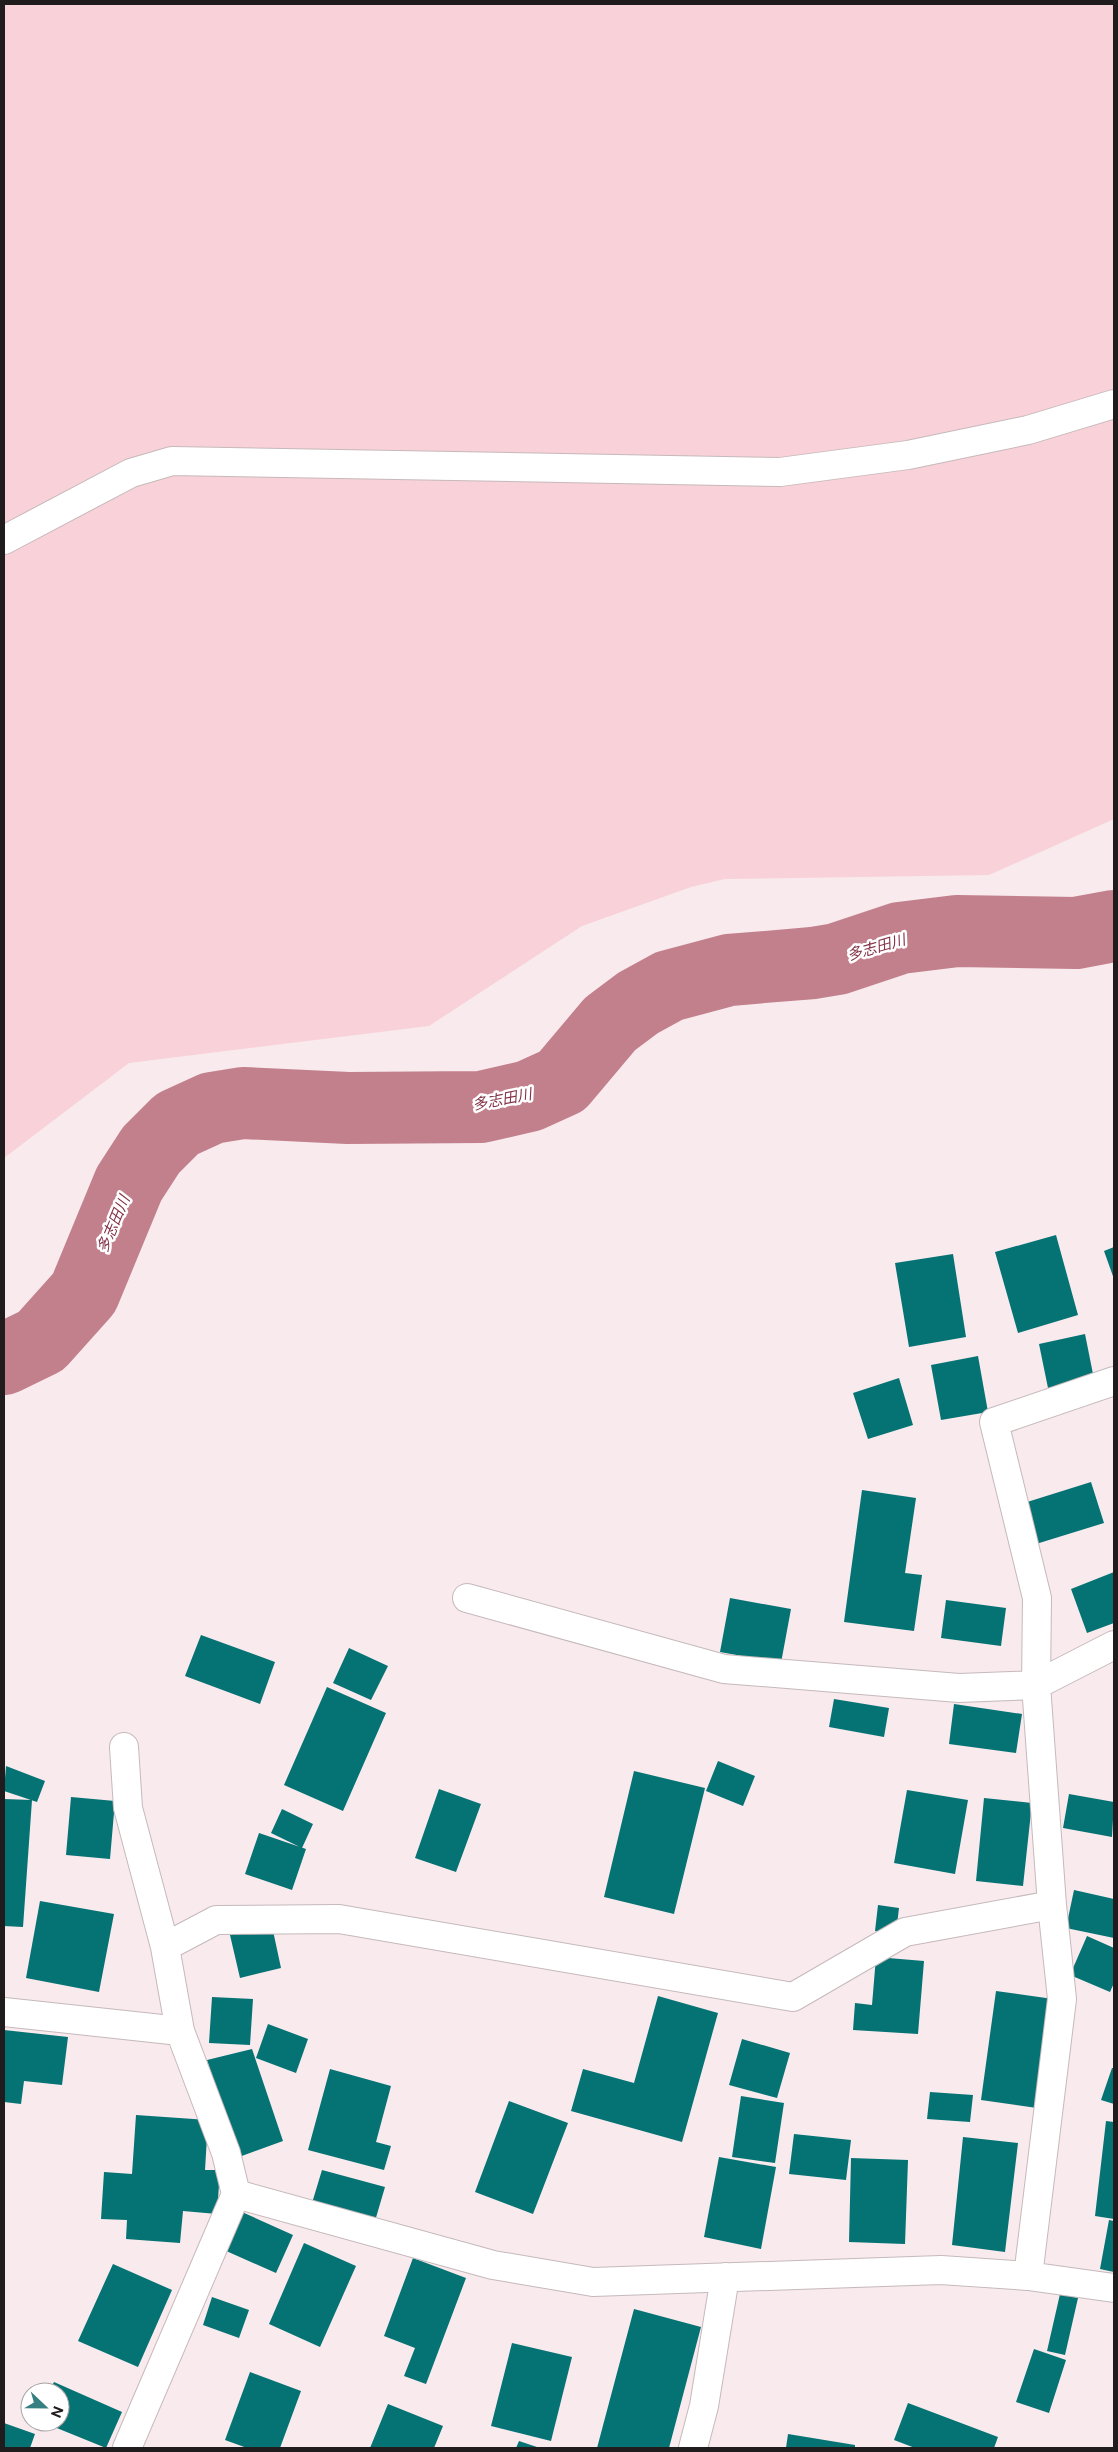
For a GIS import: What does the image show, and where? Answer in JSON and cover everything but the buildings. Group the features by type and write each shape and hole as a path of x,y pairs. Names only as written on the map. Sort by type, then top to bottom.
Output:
{"street":[{"path":"4,540 131,473 172,462 780,472 908,455 1028,430 1114,404"},
{"path":"1028,2276 1062,1999 1052,1906 1036,1685 1037,1598 994,1422 1114,1381"},
{"path":"467,1598 724,1669 959,1688 1036,1685 1114,1645"},
{"path":"124,1747 128,1808 165,1947 180,2031 226,2153 236,2194 126,2448"},
{"path":"165,1947 216,1920 339,1919 793,1998 905,1932 1052,1906"},
{"path":"4,2012 180,2031"},
{"path":"236,2194 493,2265 593,2282 941,2270 1028,2276 1114,2288"},
{"path":"693,2448 704,2406 724,2277"}],"shaded area":[{"path":"4,4 1114,4 1114,819 989,875 725,879 691,887 582,926 429,1026 129,1063 4,1158"}],"waterway":[{"name":"多志田川","path":"4,1359 41,1341 84,1293 129,1184 151,1150 177,1124 212,1108 243,1103 348,1108 481,1107 529,1096 562,1081 610,1024 638,1003 669,986 729,970 813,963 837,959 900,938 957,931 1076,933 1114,926"}]}
